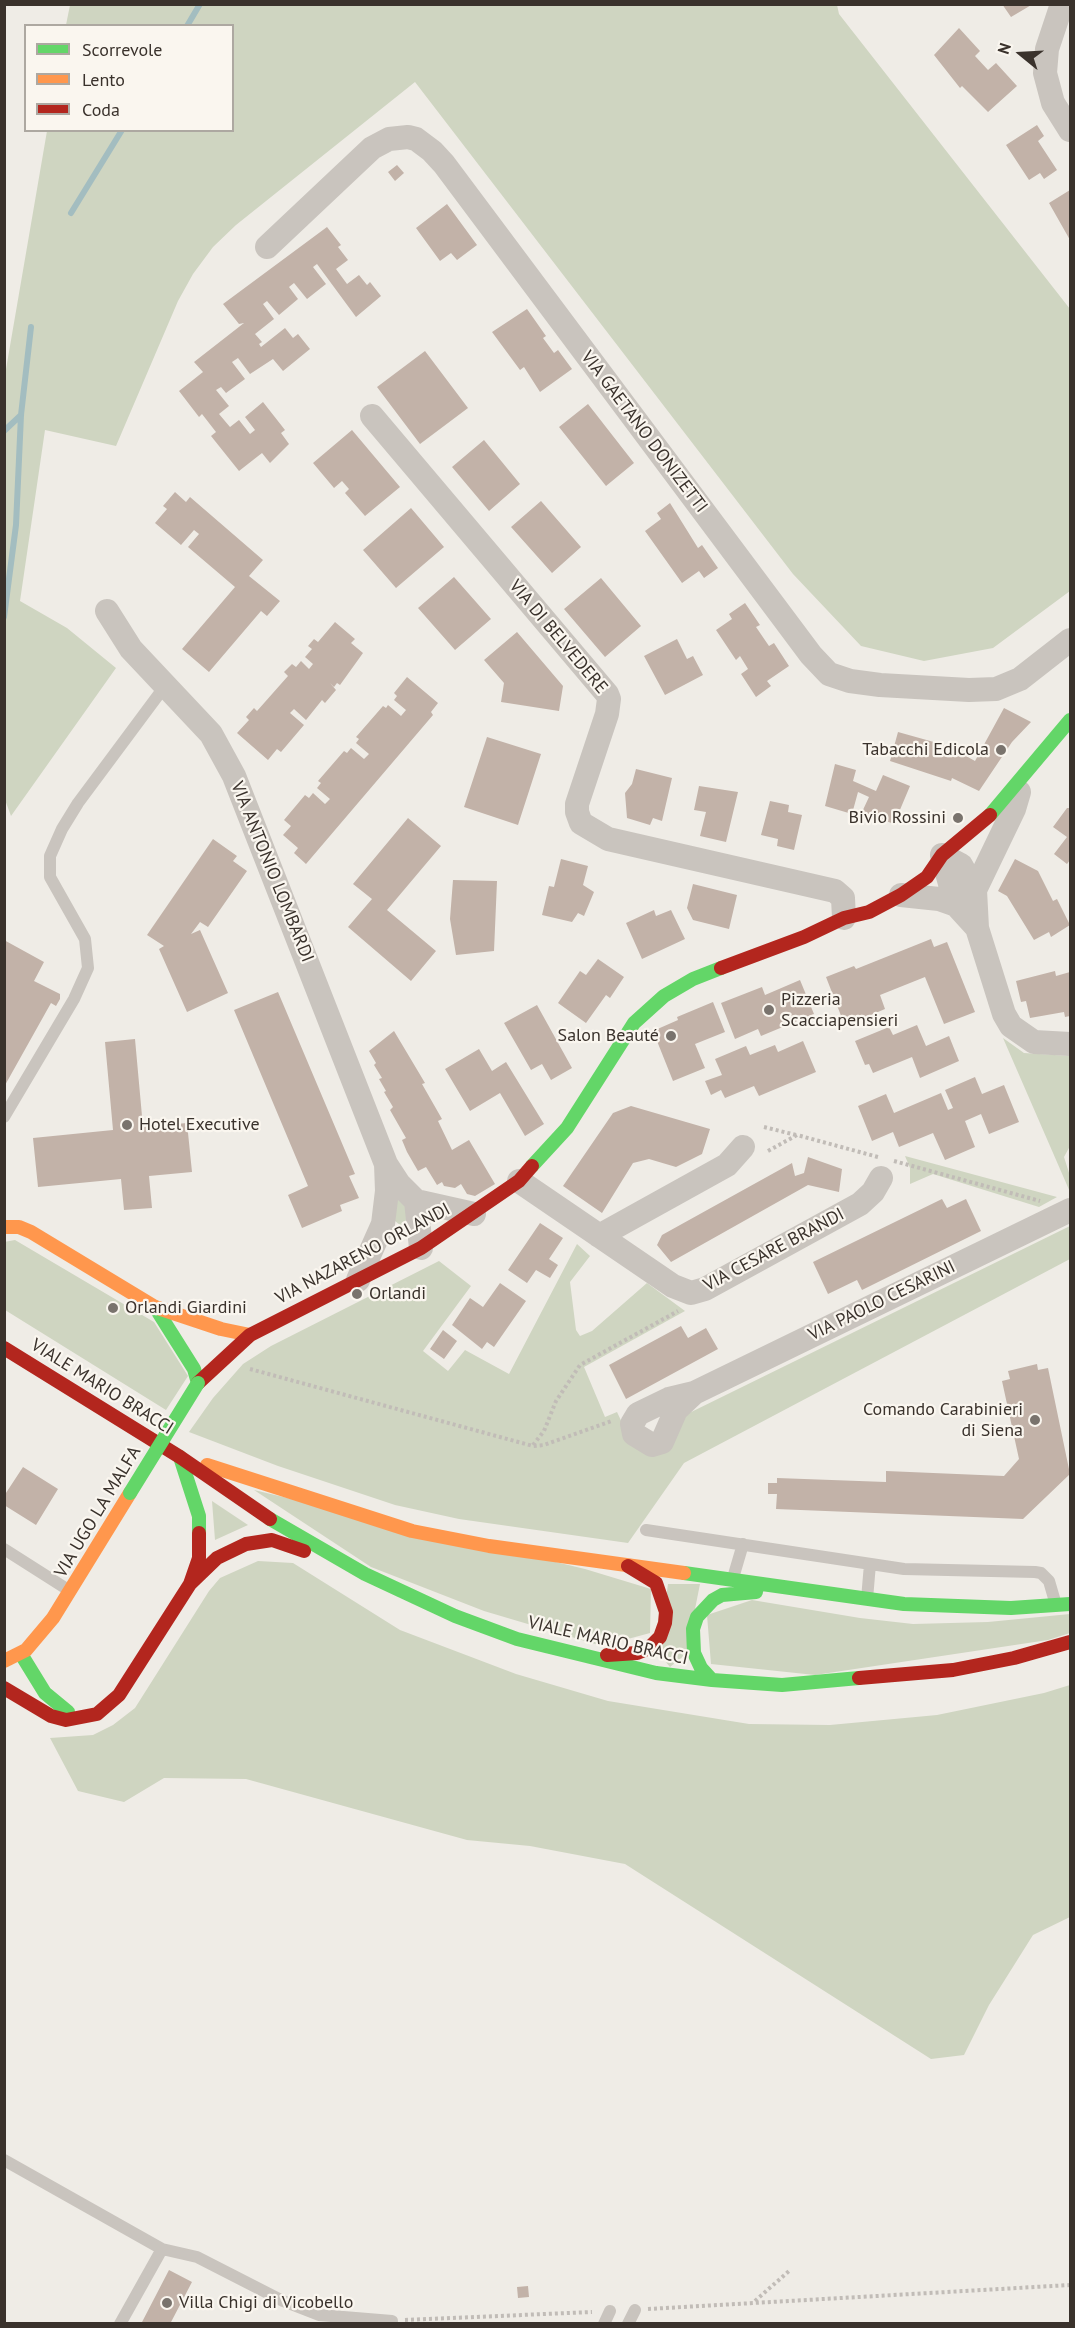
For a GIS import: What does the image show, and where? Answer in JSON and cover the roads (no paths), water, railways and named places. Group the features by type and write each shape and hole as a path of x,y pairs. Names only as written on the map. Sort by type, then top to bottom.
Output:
{"street":[{"path":"1062,4 1047,49 1045,74 1053,103 1071,130"},
{"name":"VIA GAETANO DONIZETTI","path":"267,247 372,148 389,139 408,137 416,140 432,151 444,164 804,646 829,674 850,681 879,685 969,690 996,689 1020,679 1071,640"},
{"name":"VIA DI BELVEDERE","path":"372,416 607,694 608,714 578,804 577,812 581,823 608,839 836,891 843,898 844,918"},
{"name":"VIA ANTONIO LOMBARDI","path":"107,611 125,642 211,734 234,776 386,1164 399,1184 416,1201"},
{"name":"VIA NAZARENO ORLANDI","path":"198,1383 220,1359 250,1335 421,1248 474,1215 519,1181 542,1159 567,1128 624,1037 658,1000 693,979 797,940 844,918 869,912 901,895 927,877 942,855 996,810 1071,720"},
{"path":"975,890 1014,809 1023,778"},
{"path":"942,855 961,865 975,890 977,928 1004,1014 1011,1026 1034,1042 1071,1044"},
{"path":"942,855 956,905 977,928"},
{"name":"VIA NAZARENO ORLANDI","path":"919,863 942,855"},
{"path":"901,895 939,899 956,905"},
{"name":"VIA NAZARENO ORLANDI","path":"844,918 861,900"},
{"path":"599,1236 727,1164 743,1147"},
{"name":"VIA ANTONIO LOMBARDI","path":"358,1280 382,1224 387,1191 386,1164"},
{"name":"VIA CESARE BRANDI","path":"519,1181 678,1289 696,1292 860,1204 873,1192 881,1178"},
{"path":"421,1248 416,1201 474,1215"},
{"name":"VIA PAOLO CESARINI","path":"694,1393 1071,1210"},
{"path":"382,1224 421,1248"},
{"path":"4,1227 19,1227 31,1232 155,1307 221,1329 250,1335"},
{"path":"155,1307 194,1369 198,1383"},
{"name":"VIALE MARIO BRACCI","path":"4,1348 180,1457 278,1524 365,1574 454,1616 516,1639 656,1673 782,1685 896,1677 953,1670 1071,1642"},
{"name":"VIA UGO LA MALFA","path":"4,1661 21,1654 36,1640 71,1591 198,1383"},
{"path":"4,1688 58,1719 85,1718 102,1711 119,1695 190,1584 199,1558 200,1523 180,1457"},
{"name":"VIALE MARIO BRACCI","path":"180,1457 412,1531 489,1546 732,1578 866,1600 949,1607 1071,1605"},
{"path":"190,1584 226,1552 265,1540 284,1542 332,1565 365,1574"},
{"path":"516,1639 603,1655 637,1653 649,1648 660,1637 665,1623 666,1612 663,1598 656,1583 624,1564"},
{"path":"712,1680 701,1668 694,1653 693,1629 703,1609 712,1600 730,1593 800,1590"},
{"path":"21,1654 35,1679 53,1701 69,1712 85,1718"}],"lane":[{"path":"4,1117 74,999 88,968 85,939 50,877 50,856 62,829 78,803 165,686"},
{"path":"646,1530 870,1564 938,1571 1041,1574 1052,1588 1056,1606"},
{"path":"732,1578 743,1544"},
{"path":"4,1549 71,1591"},
{"path":"866,1600 870,1564"},
{"path":"4,2160 162,2249 197,2257 283,2301 319,2315 392,2321"},
{"path":"120,2324 162,2249"},
{"path":"628,2324 635,2310"},
{"path":"604,2324 610,2311"}],"waterway":[{"path":"188,24 200,4"},
{"path":"71,213 121,132"},
{"path":"4,617 16,525 21,415 31,327"},
{"path":"4,431 21,415"}],"place":[{"name":"Tabacchi Edicola","path":"1001,750"},
{"name":"Bivio Rossini","path":"958,818"},
{"name":"Pizzeria Scacciapensieri","path":"769,1010"},
{"name":"Salon Beauté","path":"671,1036"},
{"name":"Hotel Executive","path":"127,1125"},
{"name":"Orlandi","path":"357,1294"},
{"name":"Orlandi Giardini","path":"113,1308"},
{"name":"Comando Carabinieri di Siena","path":"1035,1420"},
{"name":"Villa Chigi di Vicobello","path":"167,2303"}]}
